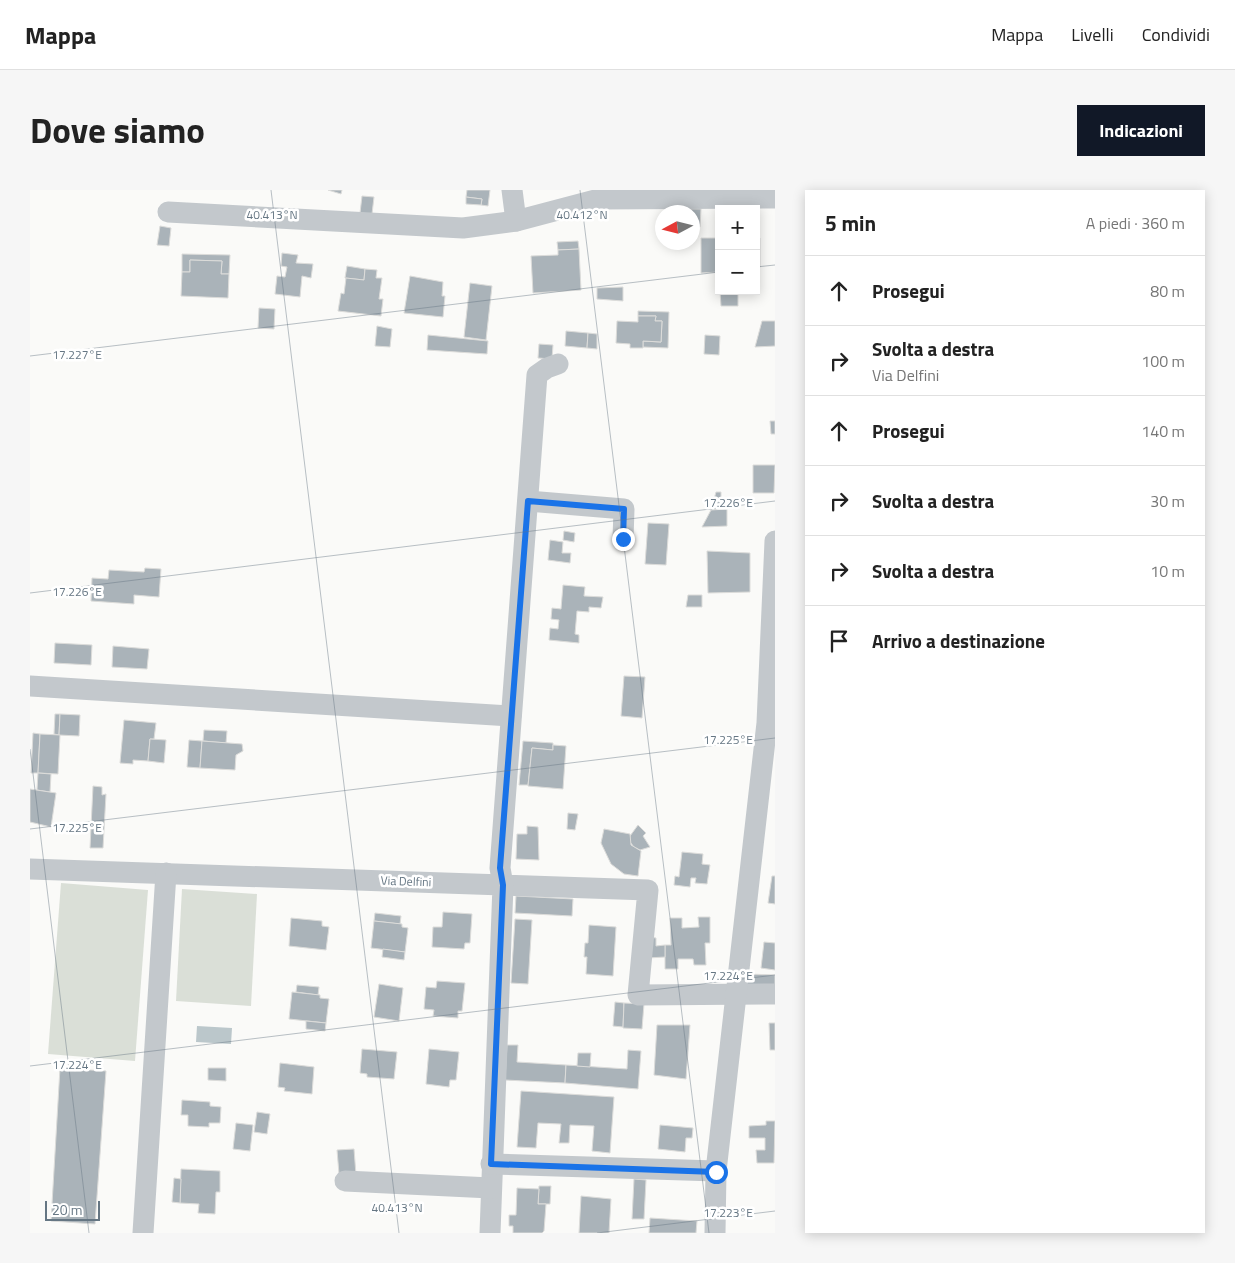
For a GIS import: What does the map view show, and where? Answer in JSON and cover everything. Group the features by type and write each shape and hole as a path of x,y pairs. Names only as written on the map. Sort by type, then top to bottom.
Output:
{"street":[{"path":"512,190 516,221"},
{"path":"168,212 463,228 516,221 599,199 775,198"},
{"path":"490,1233 491,1164 503,885 500,868 537,375 547,368 558,364"},
{"path":"528,501 624,509 623,539"},
{"path":"715,1233 716,1172 735,995 771,723 775,541"},
{"path":"30,686 511,716"},
{"name":"Via Delfini","path":"30,869 648,890 638,995 735,995"},
{"path":"143,1233 166,873"},
{"path":"735,995 775,994"},
{"path":"491,1164 716,1172"},
{"path":"345,1181 491,1188"}],"shaded area":[{"path":"61,883 148,890 135,1061 48,1054"},
{"path":"182,889 257,894 251,1006 176,1001"},
{"path":"197,1026 232,1028 231,1044 196,1042"}],"building":[{"path":"328,190 342,190 341,194"},
{"path":"467,190 490,190 488,206 481,205 482,199 466,197"},
{"path":"362,196 374,197 372,214 360,213"},
{"path":"466,197 482,199 481,205 466,204"},
{"path":"160,226 171,228 169,246 157,245"},
{"path":"701,238 715,238 715,272 701,273"},
{"path":"578,241 579,249 558,250 557,242"},
{"path":"579,249 581,290 533,293 531,256 558,255 558,250"},
{"path":"282,253 298,255 296,263 313,264 311,278 302,276 300,297 275,294 277,276 285,277 287,267 281,266"},
{"path":"182,254 230,255 229,274 221,274 222,261 190,260 190,272 182,272"},
{"path":"190,260 222,261 221,274 229,274 228,298 181,296 182,272 190,272"},
{"path":"347,266 365,269 364,280 345,278"},
{"path":"365,269 377,270 376,278 382,278 379,299 383,299 381,316 338,311 341,293 344,294 346,278 364,280"},
{"path":"410,276 443,282 442,296 445,296 443,317 404,313"},
{"path":"470,283 492,286 486,340 464,337"},
{"path":"623,287 623,301 597,299 597,288"},
{"path":"720,295 738,295 738,306 721,306"},
{"path":"259,308 275,309 274,329 258,328"},
{"path":"638,311 669,312 668,348 643,347 643,341 661,342 662,321 655,321 656,316 638,316"},
{"path":"638,316 656,316 655,321 662,321 661,342 643,341 643,348 630,348 630,344 616,343 617,321 638,322"},
{"path":"762,321 775,321 775,346 755,347"},
{"path":"377,326 392,329 390,347 375,346"},
{"path":"566,331 588,333 587,348 565,346"},
{"path":"588,333 597,334 597,349 587,348"},
{"path":"428,335 488,341 487,354 427,350"},
{"path":"705,335 720,336 719,355 704,354"},
{"path":"539,344 553,345 552,359 538,358"},
{"path":"770,421 775,421 775,434 771,434"},
{"path":"753,465 775,465 774,493 753,493"},
{"path":"716,492 721,492 721,509 711,510"},
{"path":"727,509 727,526 702,527 711,510"},
{"path":"648,523 669,524 666,565 645,564"},
{"path":"564,531 575,533 574,542 563,540"},
{"path":"550,540 563,542 562,553 571,553 570,563 548,560"},
{"path":"707,551 750,553 750,592 708,593"},
{"path":"145,568 161,569 159,597 134,595 134,604 91,601 92,578 108,579 109,570 144,572"},
{"path":"563,585 585,587 584,596 603,597 601,608 589,607 589,612 577,611 575,634 579,635 579,643 549,640 550,628 558,629 559,620 551,619 552,608 561,609"},
{"path":"688,595 702,595 702,607 686,607"},
{"path":"55,643 92,645 91,665 54,663"},
{"path":"113,646 149,649 147,669 112,667"},
{"path":"624,676 645,677 642,718 621,716"},
{"path":"55,714 60,714 59,735 54,734"},
{"path":"60,714 80,715 79,736 59,735"},
{"path":"124,720 156,723 154,739 150,739 148,761 133,760 133,764 120,763"},
{"path":"204,730 227,731 226,743 203,741"},
{"path":"33,733 40,734 38,773 31,773"},
{"path":"40,734 60,735 58,774 38,773"},
{"path":"150,739 166,740 164,763 148,761"},
{"path":"189,740 202,741 200,768 187,767"},
{"path":"202,741 242,744 243,751 236,755 235,770 200,768"},
{"path":"523,741 553,743 553,750 532,748 528,785 519,785"},
{"path":"553,745 566,746 563,789 528,786 532,748 553,750"},
{"path":"38,773 51,774 50,792 37,790"},
{"path":"93,786 102,787 102,795 106,794 103,848 90,848"},
{"path":"30,789 56,793 51,827 30,822"},
{"path":"568,813 578,814 575,830 567,829"},
{"path":"638,825 646,833 643,836 650,847 640,850 630,842 630,836"},
{"path":"527,826 538,827 539,860 516,859 517,834 527,834"},
{"path":"604,829 630,834 631,845 641,851 638,876 624,874 611,864 601,843"},
{"path":"682,852 703,854 702,864 710,865 707,884 695,883 696,878 691,878 690,887 674,885 675,876 679,877"},
{"path":"772,876 775,876 775,904 768,903"},
{"path":"516,896 573,899 572,916 515,913"},
{"path":"443,912 472,914 470,943 465,943 464,949 432,947 433,927 442,927"},
{"path":"375,913 401,916 400,924 374,921"},
{"path":"698,917 710,917 710,943 705,943 706,965 694,965 693,959 678,959 678,969 665,969 665,945 671,945 670,918 682,918 682,928 699,927"},
{"path":"291,918 322,921 322,926 329,927 326,950 289,946"},
{"path":"515,919 532,920 528,984 511,983"},
{"path":"374,921 402,924 402,927 408,928 405,952 371,948"},
{"path":"589,925 616,927 613,976 586,974 587,957 584,957 585,943 588,943"},
{"path":"649,937 656,938 656,946 665,945 665,957 647,958"},
{"path":"764,942 775,943 775,970 761,968"},
{"path":"383,949 405,952 404,960 382,957"},
{"path":"748,974 775,975 775,986 746,986"},
{"path":"437,981 465,983 462,1011 458,1011 458,1018 433,1016 434,1010 424,1009 426,987 436,988"},
{"path":"379,984 403,988 399,1021 374,1017"},
{"path":"297,985 319,987 318,995 296,992"},
{"path":"292,992 320,995 320,998 329,999 326,1023 289,1019"},
{"path":"615,1002 624,1003 623,1027 613,1026"},
{"path":"624,1003 644,1004 642,1029 623,1028"},
{"path":"306,1021 326,1023 325,1031 306,1029"},
{"path":"769,1023 775,1023 775,1050 770,1050"},
{"path":"657,1025 690,1025 686,1079 654,1075"},
{"path":"507,1045 518,1045 517,1062 566,1065 565,1083 505,1080"},
{"path":"362,1049 397,1052 394,1079 367,1077 367,1074 360,1073"},
{"path":"429,1049 459,1052 456,1080 450,1080 449,1087 426,1084"},
{"path":"628,1050 641,1051 638,1089 565,1083 566,1065 627,1069"},
{"path":"578,1053 591,1053 590,1067 577,1066"},
{"path":"280,1063 314,1067 312,1094 284,1091 285,1088 278,1087"},
{"path":"60,1068 106,1071 95,1224 51,1221"},
{"path":"208,1068 226,1068 226,1081 208,1080"},
{"path":"521,1091 614,1097 610,1153 592,1151 594,1126 570,1125 569,1143 559,1143 561,1124 538,1123 536,1148 517,1147"},
{"path":"182,1100 210,1102 210,1106 221,1107 220,1123 209,1123 209,1127 188,1126 188,1115 181,1115"},
{"path":"257,1112 270,1114 267,1134 254,1132"},
{"path":"766,1121 775,1121 774,1163 757,1163 756,1150 765,1150 765,1138 749,1138 749,1126 766,1125"},
{"path":"236,1123 253,1125 250,1151 233,1149"},
{"path":"660,1125 693,1128 692,1138 686,1138 685,1152 658,1149"},
{"path":"354,1149 356,1175 339,1174 337,1150"},
{"path":"181,1169 220,1171 220,1192 216,1192 215,1214 198,1213 199,1204 180,1203"},
{"path":"174,1178 181,1179 180,1203 172,1202"},
{"path":"634,1179 646,1180 644,1219 632,1219"},
{"path":"539,1186 551,1186 550,1204 538,1204"},
{"path":"517,1188 539,1189 538,1204 546,1204 544,1231 542,1233 513,1233 513,1226 509,1226 509,1215 516,1215"},
{"path":"581,1196 611,1199 609,1233 579,1233"},
{"path":"650,1218 697,1221 696,1233 649,1233"}],"route":[{"path":"623,539 624,509 528,501 500,868 503,885 491,1164 716,1172"}]}
